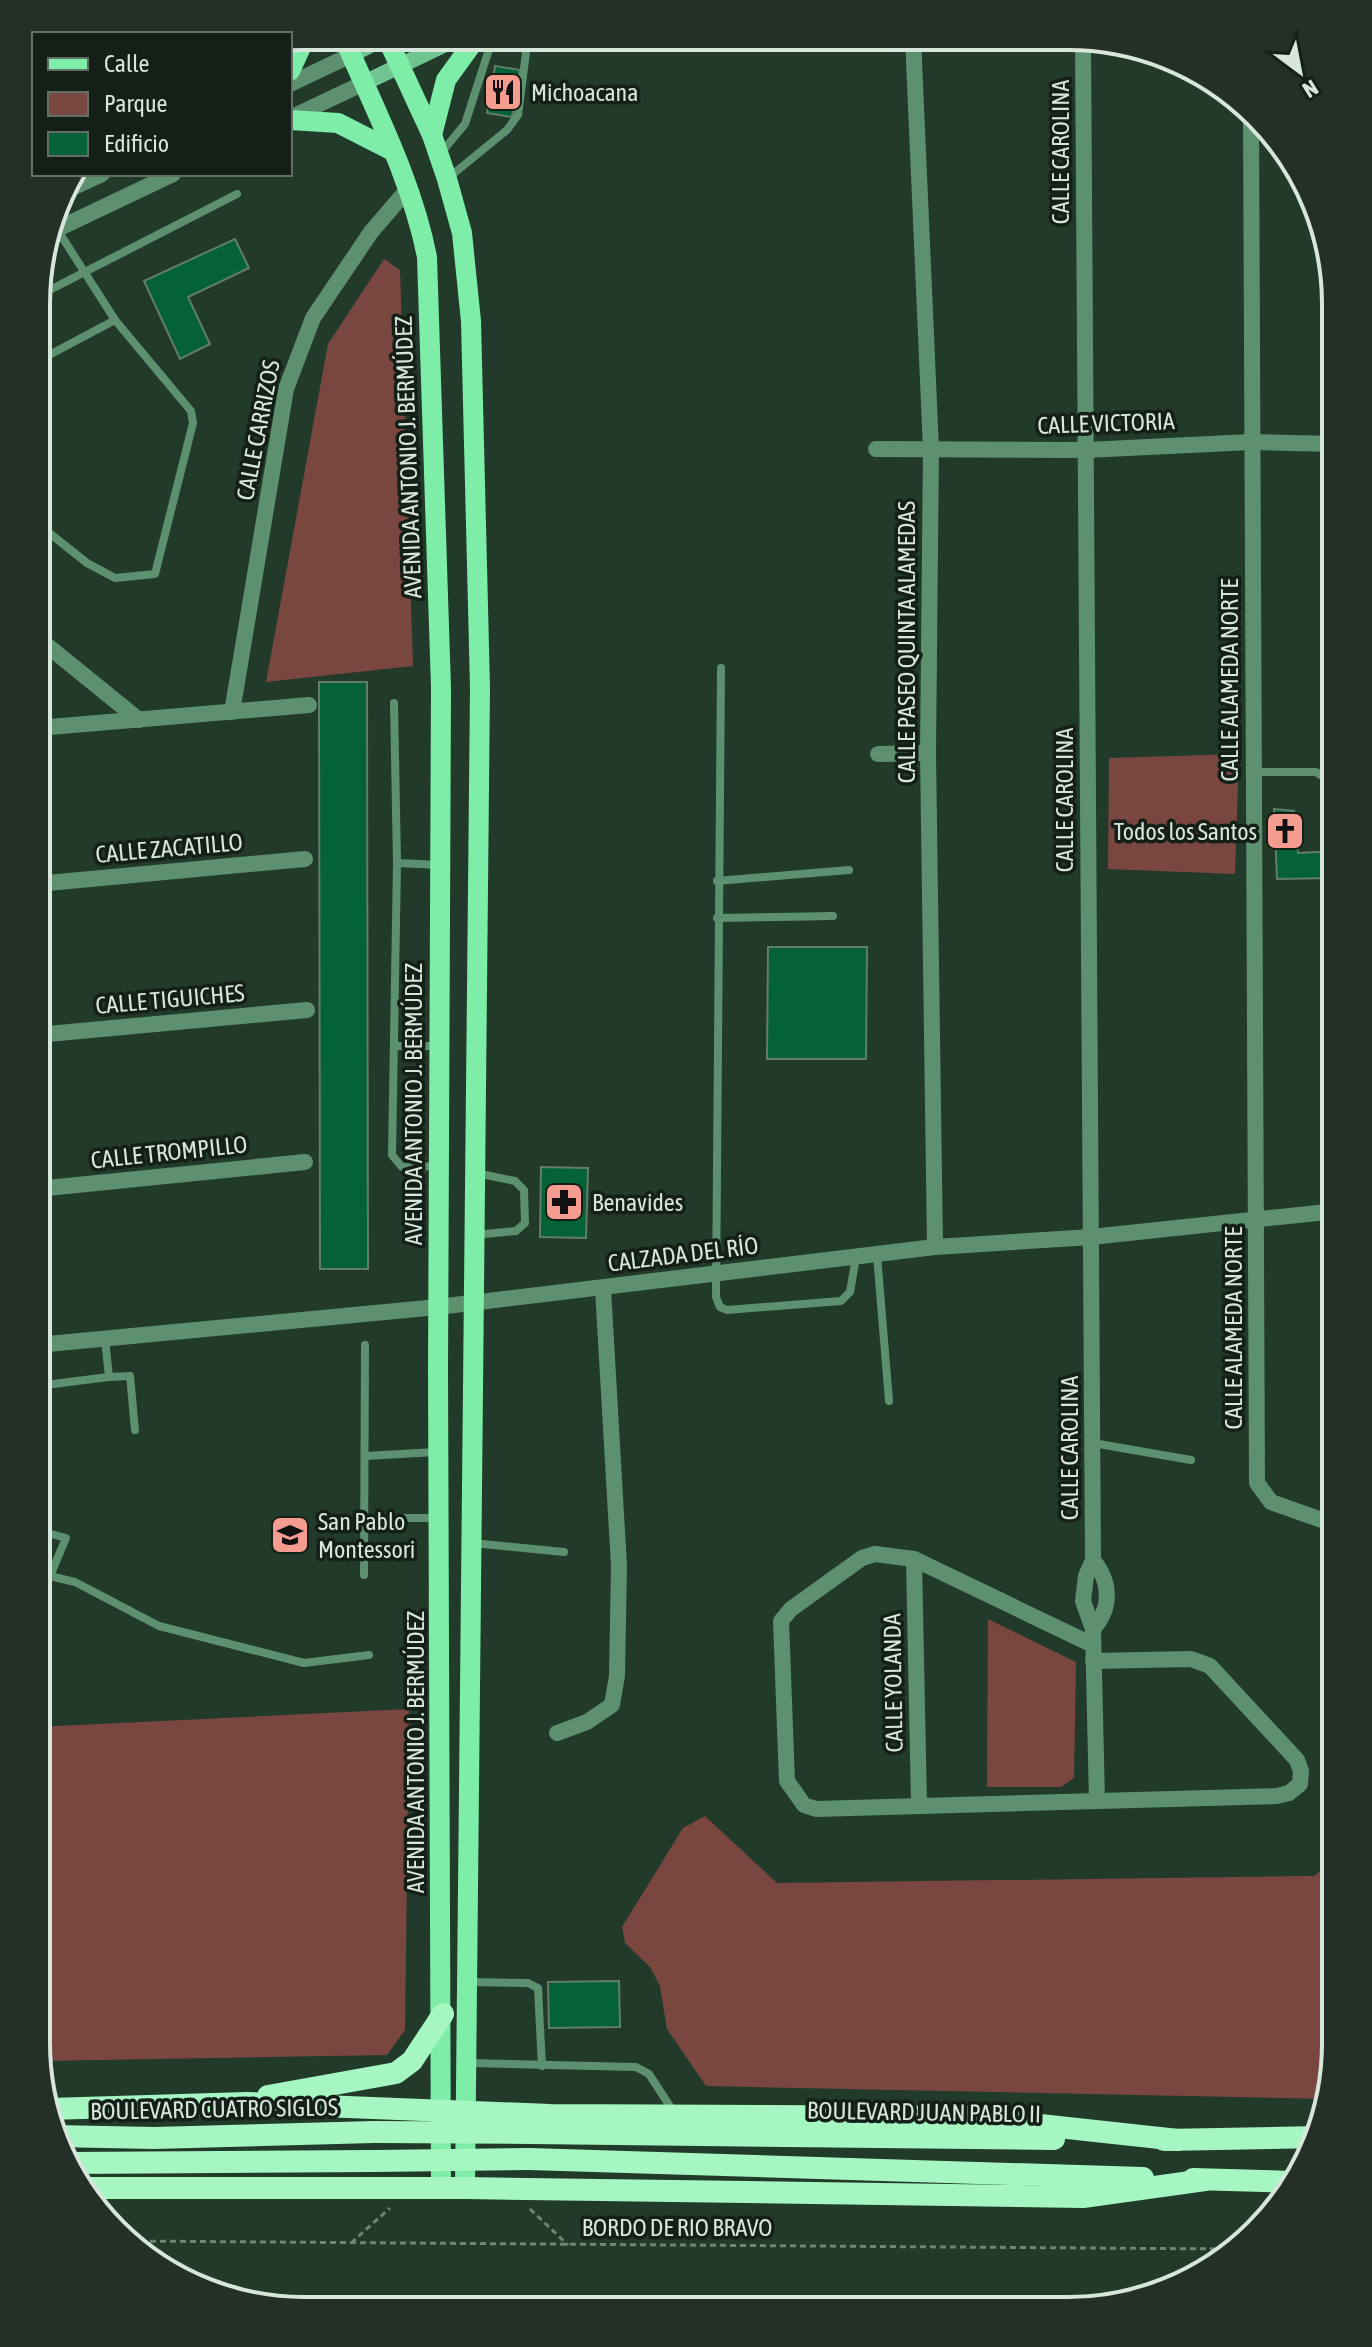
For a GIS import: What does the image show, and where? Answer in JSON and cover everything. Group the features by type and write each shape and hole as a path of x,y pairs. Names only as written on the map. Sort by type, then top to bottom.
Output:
{"highway":[{"path":"247,2103 281,2092 396,2073 424,2046 443,2014"},
{"path":"60,2109 247,2103 440,2110 537,2124 676,2115 966,2117 1178,2140"},
{"path":"358,2188 370,2177 383,2152 381,2126 367,2109"},
{"path":"519,2189 512,2154 522,2129 537,2124"},
{"name":"BOULEVARD CUATRO SIGLOS","path":"68,2136 154,2138 537,2124"},
{"name":"BOULEVARD JUAN PABLO II","path":"537,2124 966,2139 1303,2137"},
{"path":"80,2163 529,2159 1280,2182"},
{"path":"97,2188 465,2188 1083,2197 1205,2180"}],"main road":[{"name":"AVENIDA ANTONIO J. BERMÚDEZ","path":"349,50 408,189 427,257 441,688 438,1307 443,2014 441,2188"},
{"path":"392,50 436,144 447,179 462,233 471,321 480,688 465,2188"},
{"path":"364,83 431,50"},
{"path":"436,144 446,80 468,50"},
{"path":"292,119 338,123 393,151"}],"street":[{"path":"292,83 341,50"},
{"name":"CALLE PASEO QUINTA ALAMEDAS","path":"914,50 931,449 928,753 935,1247"},
{"name":"CALLE CAROLINA","path":"1083,51 1093,1560 1083,1592 1084,1613 1093,1645 1097,1801"},
{"path":"292,118 364,83"},
{"name":"CALLE ALAMEDA NORTE","path":"1251,130 1257,1483 1273,1503 1321,1520"},
{"path":"63,226 169,176"},
{"name":"CALLE CARRIZOS","path":"232,712 286,389 313,318 371,232 408,189"},
{"name":"CALLE VICTORIA","path":"876,449 1086,450 1251,442 1322,444"},
{"path":"50,648 139,720"},
{"path":"50,727 309,705"},
{"path":"878,754 928,753"},
{"name":"CALLE ZACATILLO","path":"50,883 305,859"},
{"name":"CALLE TIGUICHES","path":"50,1034 307,1010"},
{"name":"CALLE TROMPILLO","path":"50,1188 305,1162"},
{"name":"CALZADA DEL RÍO","path":"50,1344 603,1289 935,1247 1091,1237 1321,1212"},
{"path":"557,1733 587,1722 612,1705 617,1676 619,1566 603,1289"},
{"path":"875,1554 914,1559 1093,1645 1202,1662 1297,1760 1301,1771 1300,1784 1283,1796 816,1809 804,1805 787,1781 780,1626 791,1609 862,1558 875,1554"},
{"name":"CALLE YOLANDA","path":"914,1559 919,1806"},
{"name":"CALLE CAROLINA","path":"1093,1560 1107,1588 1106,1607 1093,1645"}],"lane":[{"path":"436,144 465,124 489,50"},
{"path":"447,179 507,130 518,115 526,50"},
{"path":"51,290 237,194"},
{"path":"50,534 87,563 115,578 155,574 193,416 115,320 86,273 59,239"},
{"path":"50,355 115,320"},
{"path":"721,668 716,1297 720,1307 727,1310 841,1301 850,1292 856,1257"},
{"path":"394,703 397,863 392,1155 402,1167 439,1166"},
{"path":"1253,772 1316,772 1322,776"},
{"path":"397,863 440,865"},
{"path":"717,881 849,870"},
{"path":"717,918 833,916"},
{"path":"395,1046 439,1045"},
{"path":"475,1235 516,1231 525,1223 524,1190 515,1181 476,1173"},
{"path":"877,1255 889,1401"},
{"path":"105,1338 109,1377"},
{"path":"364,1575 367,1518 365,1345"},
{"path":"50,1384 130,1376 135,1430"},
{"path":"1093,1443 1191,1460"},
{"path":"365,1456 438,1452"},
{"path":"367,1518 439,1518"},
{"path":"50,1534 66,1538 50,1576 75,1582 107,1596 159,1626 304,1663 369,1655"},
{"path":"472,1543 564,1552"},
{"path":"469,1982 528,1983 538,1988 542,2066"},
{"path":"468,2063 643,2069 676,2115"}],"path":[{"path":"351,2243 412,2188"},
{"path":"519,2189 568,2245"},
{"name":"BORDO DE RIO BRAVO","path":"147,2241 1215,2249"}],"green space":[{"path":"384,259 400,270 413,666 266,682 328,344"},
{"path":"1239,754 1235,874 1108,869 1109,758"},
{"path":"988,1619 1076,1662 1074,1778 1061,1787 987,1787"},
{"path":"409,1709 405,2030 387,2055 51,2061 50,1726"},
{"path":"705,1816 777,1883 1314,1876 1321,1871 1321,2059 1315,2099 706,2086 667,2029 660,1986 650,1967 625,1943 622,1927 683,1828"}],"building":[{"name":"Michoacana","path":"495,66 520,70 512,117 487,113"},
{"path":"235,239 249,268 188,297 210,344 180,359 144,281"},
{"path":"319,682 367,682 368,1269 320,1269"},
{"name":"Todos los Santos","path":"1274,809 1294,811 1298,853 1322,852 1322,878 1277,879"},
{"path":"768,947 867,947 866,1059 767,1059"},
{"name":"Benavides","path":"541,1167 588,1168 586,1238 540,1237"},
{"path":"619,1981 620,2027 549,2028 548,1982"}],"place":[{"name":"Michoacana","path":"503,92"},
{"name":"Todos los Santos","path":"1285,831"},
{"name":"Benavides","path":"564,1202"},
{"name":"San Pablo Montessori","path":"290,1535"}]}
